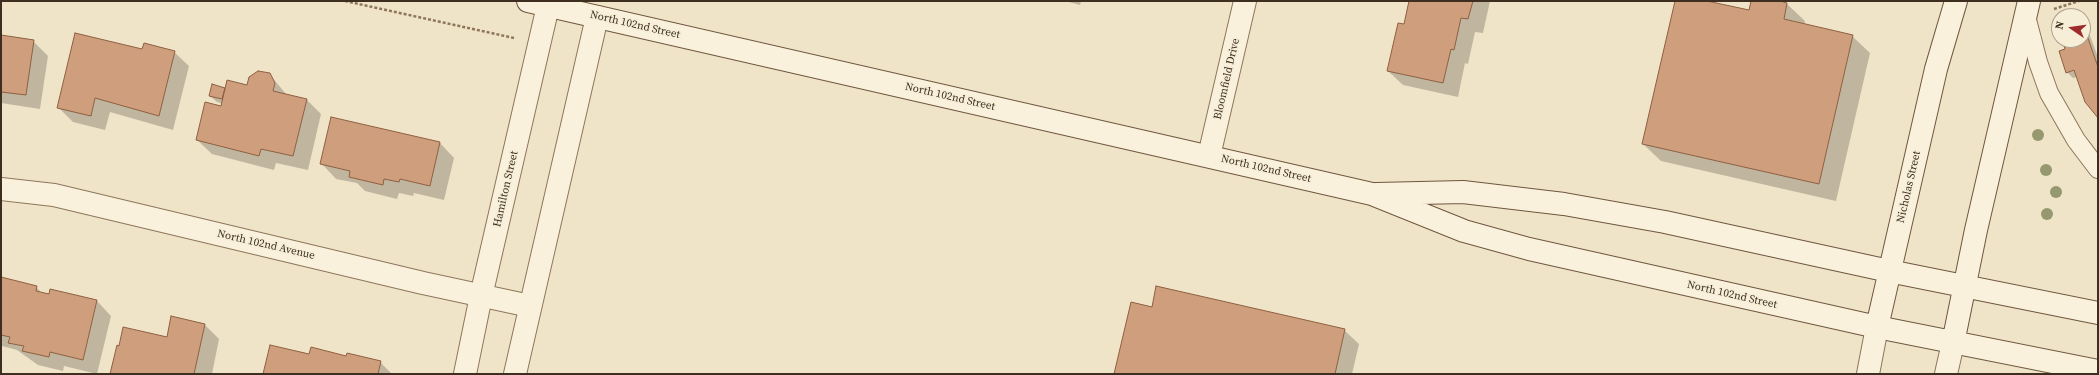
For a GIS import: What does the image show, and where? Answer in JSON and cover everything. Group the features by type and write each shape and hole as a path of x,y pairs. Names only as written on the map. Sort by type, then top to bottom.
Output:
{"main road":[{"name":"Bloomfield Drive","path":"1209,156 1245,1"},
{"name":"Nicholas Street","path":"1868,374 1889,271 1936,69 1956,1"},
{"name":"Hamilton Street","path":"465,374 481,296 540,44 538,3"},
{"name":"North 102nd Street","path":"538,3 1372,194 1444,224 1497,240 1877,327 2098,372"},
{"path":"1946,374 1964,286 2027,8"},
{"path":"514,374 596,17"},
{"name":"North 102nd Avenue","path":"1,189 54,195 481,296 530,306"},
{"name":"North 102nd Street","path":"1372,194 1416,191 1463,192 1564,204 1665,222 1889,271 2098,313"}],"lane":[{"path":"2027,8 2038,62 2049,93 2068,127 2098,169"}],"path":[{"path":"344,1 540,44"}],"building":[{"path":"1409,1 1473,1 1468,19 1461,18 1454,50 1451,49 1443,83 1387,71 1398,23 1404,24"},
{"path":"1675,1 1707,1 1749,10 1751,1 1780,1 1787,3 1784,19 1853,35 1819,184 1642,144"},
{"path":"75,33 142,49 144,43 175,51 159,116 95,98 91,116 57,108"},
{"path":"1,35 34,40 26,95 1,92"},
{"path":"2091,47 2098,67 2098,118 2085,102 2074,70 2066,73 2059,51 2065,49"},
{"path":"258,71 270,73 275,83 273,91 307,99 293,156 261,149 259,156 196,140 205,102 221,106 227,80 247,85 249,77"},
{"path":"212,84 225,88 222,99 209,96"},
{"path":"331,117 440,142 430,186 400,179 399,182 384,179 383,185 349,177 350,171 320,164"},
{"path":"1,277 37,286 36,291 49,294 50,289 97,300 83,360 50,352 49,357 22,351 24,346 8,343 10,337 1,335"},
{"path":"1156,286 1345,329 1335,374 1114,374 1131,302 1152,307"},
{"path":"171,316 205,324 194,374 110,374 117,345 119,346 123,327 167,337"},
{"path":"270,345 309,354 311,347 346,356 347,353 381,361 378,374 263,374"}]}
